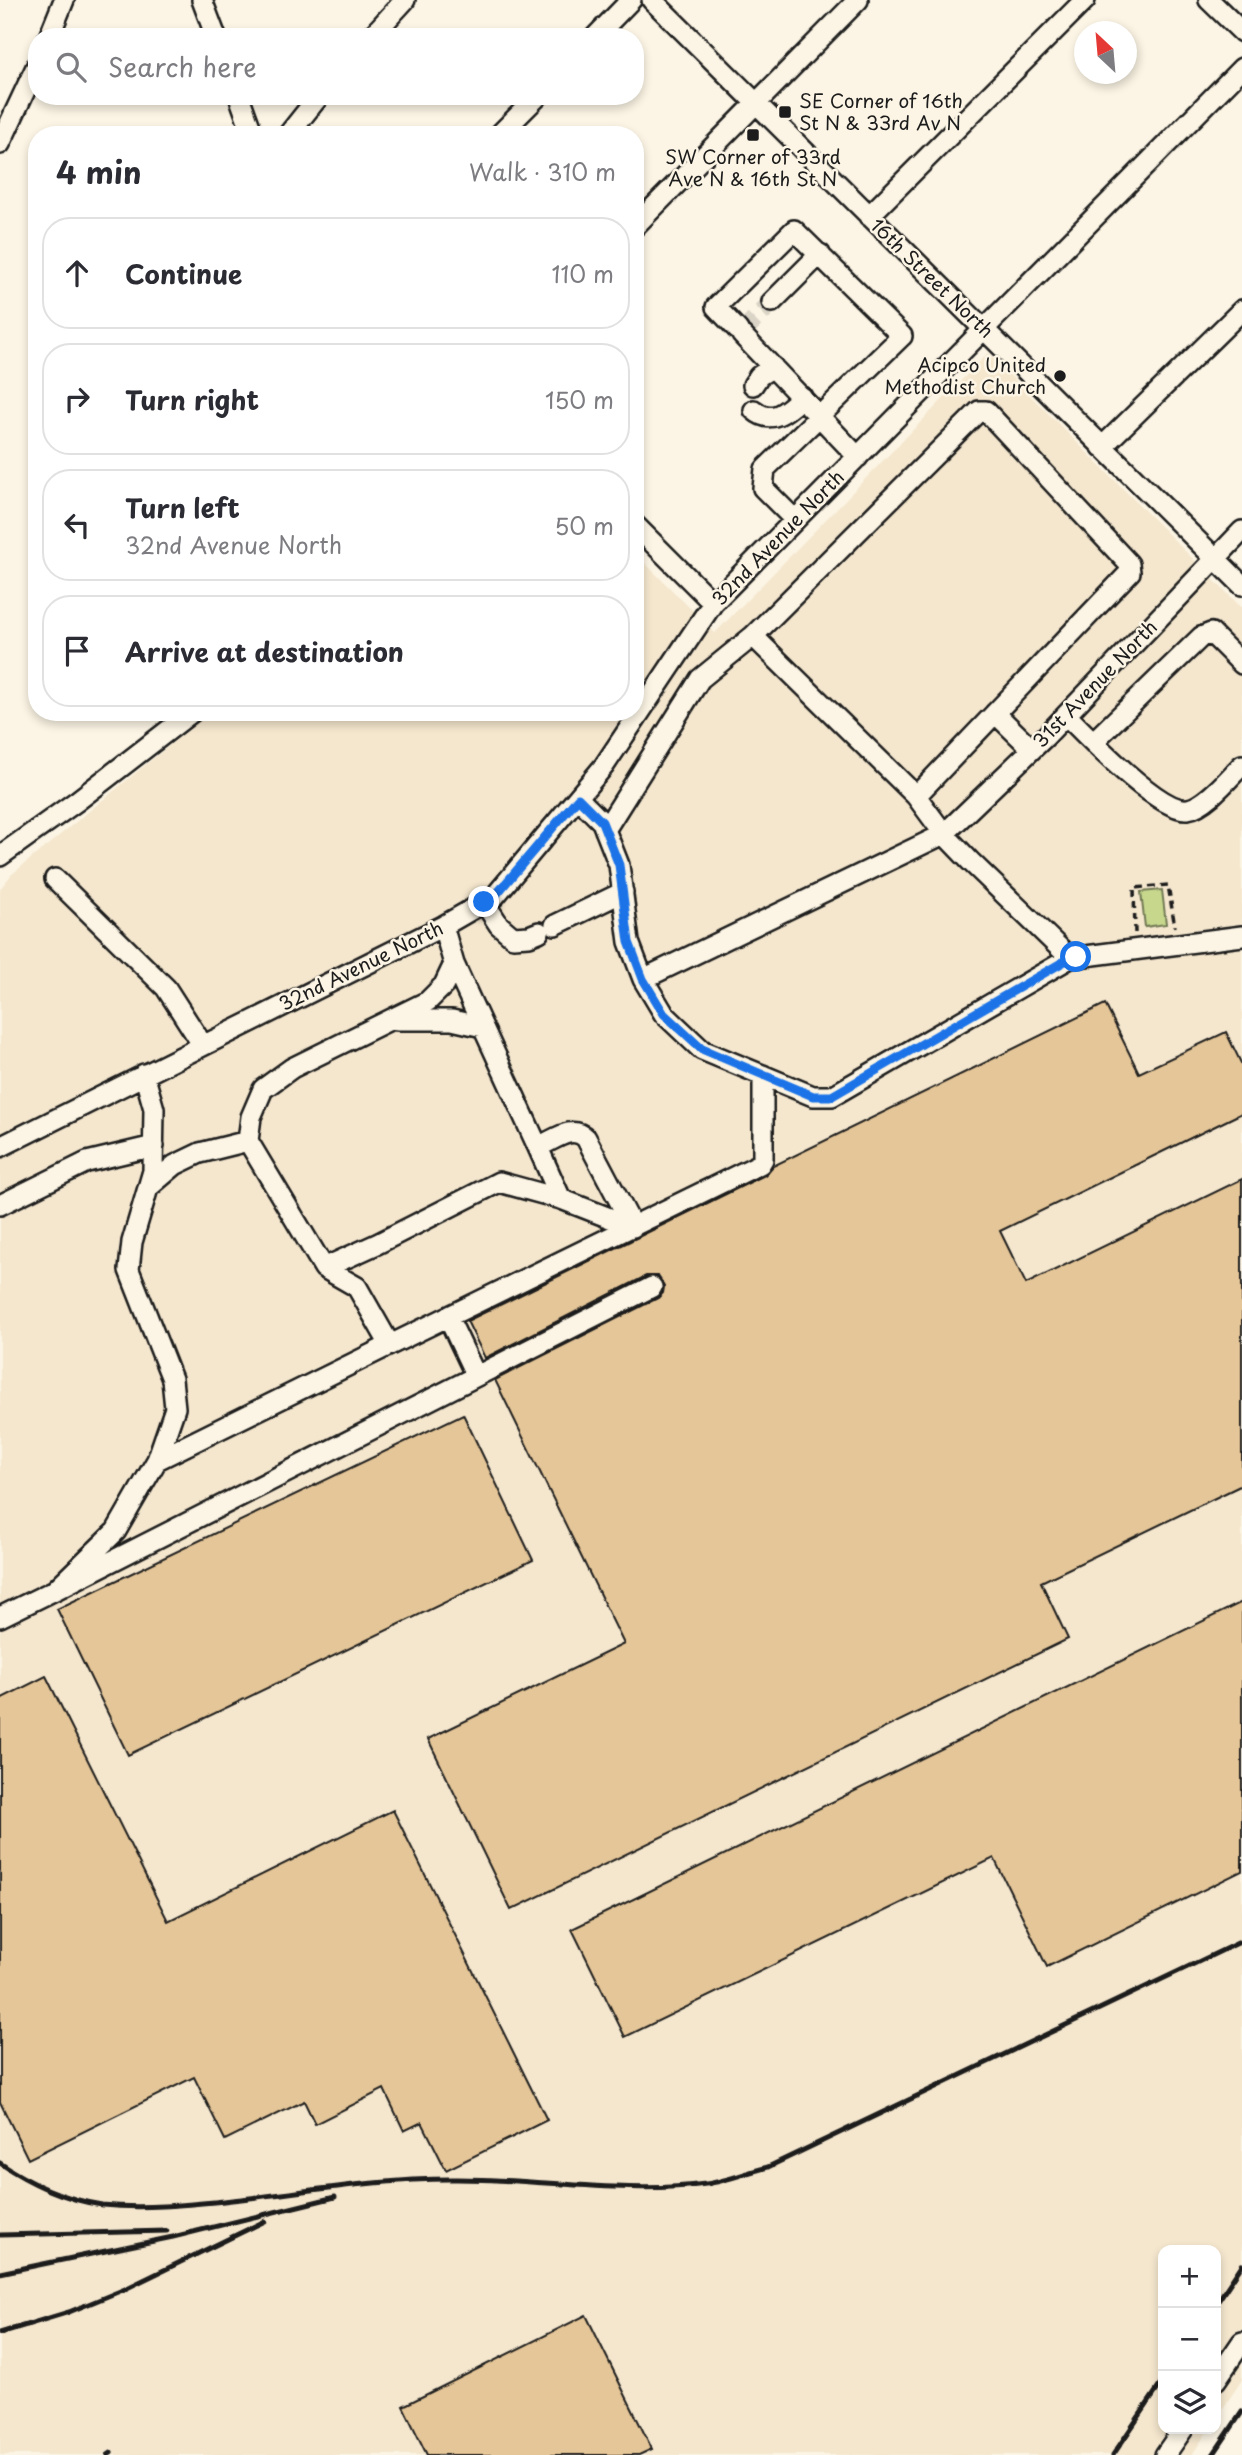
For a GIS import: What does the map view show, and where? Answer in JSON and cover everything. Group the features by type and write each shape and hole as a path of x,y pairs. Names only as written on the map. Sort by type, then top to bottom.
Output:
{"street":[{"path":"53,28 64,0"},
{"path":"202,0 213,28"},
{"path":"379,28 405,0"},
{"path":"604,28 631,0"},
{"name":"16th Street North","path":"652,0 1242,585"},
{"path":"644,217 859,0"},
{"path":"869,216 1085,0"},
{"path":"1209,0 1242,32"},
{"name":"32nd Avenue North","path":"644,706 713,603 1242,68"},
{"path":"0,144 28,84"},
{"path":"242,105 250,126"},
{"path":"295,126 312,105"},
{"path":"508,126 529,105"},
{"path":"795,520 763,488 765,469 819,415 902,336 794,230 716,307 802,397 819,415 858,457"},
{"path":"772,302 820,254"},
{"path":"1102,447 1242,310"},
{"path":"753,385 773,367"},
{"path":"754,410 761,416 774,417 802,397"},
{"path":"605,830 700,679 753,636 979,411 986,411 1131,569 916,796"},
{"name":"31st Avenue North","path":"643,979 944,834 1066,715 1242,531"},
{"path":"644,534 713,603"},
{"path":"1093,742 1202,637 1211,633 1242,664"},
{"path":"753,636 916,796 944,834 1070,958"},
{"path":"995,713 1032,749"},
{"path":"1066,715 1119,768 1167,804 1179,808 1188,809 1201,804 1242,765"},
{"path":"0,856 77,801 180,721"},
{"name":"32nd Avenue North","path":"0,1147 443,926 495,896 604,766 634,721"},
{"path":"578,798 602,822 619,865 629,942 643,979 664,1014 702,1049 813,1096 832,1096 1070,958 1242,936"},
{"path":"55,878 166,988 202,1044"},
{"path":"484,902 499,925 513,937 529,936 623,892"},
{"path":"443,926 454,964 561,1199"},
{"path":"390,1345 357,1287 324,1268 248,1141 250,1117 263,1089 292,1068 428,1001 444,985 454,964"},
{"path":"389,1020 452,1020 483,1027"},
{"path":"55,1590 116,1531 157,1460 175,1408 172,1380 129,1270 132,1242 153,1171 154,1109 144,1074"},
{"path":"157,1460 634,1227 762,1161 763,1075"},
{"path":"536,1143 542,1145 573,1131 580,1132 586,1138 634,1227"},
{"path":"149,1187 175,1165 200,1153 248,1141"},
{"path":"0,1205 87,1162 154,1146"},
{"path":"324,1268 499,1182 561,1199 634,1227"},
{"path":"0,1617 652,1287"},
{"path":"448,1317 476,1376"},
{"path":"1221,2373 1242,2342"},
{"path":"1165,2455 1180,2434"}],"path":[{"path":"1135,935 1134,888 1168,885 1176,930"}],"shaded area":[{"path":"988,353 1242,608 1242,2380 1221,2412 1221,2245 1158,2245 1158,2434 1206,2434 1192,2455 0,2455 0,889 11,875 199,721 644,721 644,562 715,633"}],"green space":[{"path":"1162,890 1166,924 1145,927 1141,892"}],"building":[{"path":"1105,1004 1139,1073 1226,1032 1242,1065 1242,1113 1000,1231 1026,1284 1242,1179 1242,1485 1041,1582 1068,1639 511,1910 428,1739 624,1644 495,1380 658,1298 664,1287 658,1276 646,1276 485,1358 467,1321 765,1175 773,1166"},
{"path":"463,1414 533,1560 128,1755 57,1609"},
{"path":"1242,1602 1242,1871 1047,1967 994,1858 625,2037 572,1929"},
{"path":"46,1676 168,1921 393,1810 547,2120 446,2170 422,2122 404,2131 384,2089 315,2124 304,2101 225,2140 194,2077 28,2159 0,2102 0,1699"},
{"path":"586,2315 652,2449 639,2455 427,2455 403,2406"}],"tunnel":[{"path":"741,333 772,302"}],"railway":[{"path":"0,2163 36,2184 62,2195 88,2203 133,2207 423,2180 483,2179 643,2188 714,2183 768,2167 1242,1941"},
{"path":"0,2273 173,2237 335,2197"},
{"path":"0,2333 69,2312 125,2289 265,2221"},
{"path":"0,2235 167,2231"},
{"path":"1221,2296 1242,2265"},
{"path":"1113,2455 1158,2388"},
{"path":"1213,2455 1242,2412"}],"place":[{"name":"SE Corner of 16th St N & 33rd Av N","path":"785,112"},
{"name":"SW Corner of 33rd Ave N & 16th St N","path":"753,135"},
{"name":"Acipco United Methodist Church","path":"1060,376"}],"route":[{"path":"484,902 495,896 578,798 602,822 619,865 629,942 643,979 664,1014 702,1049 813,1096 832,1096 1070,958 1076,957"}]}
